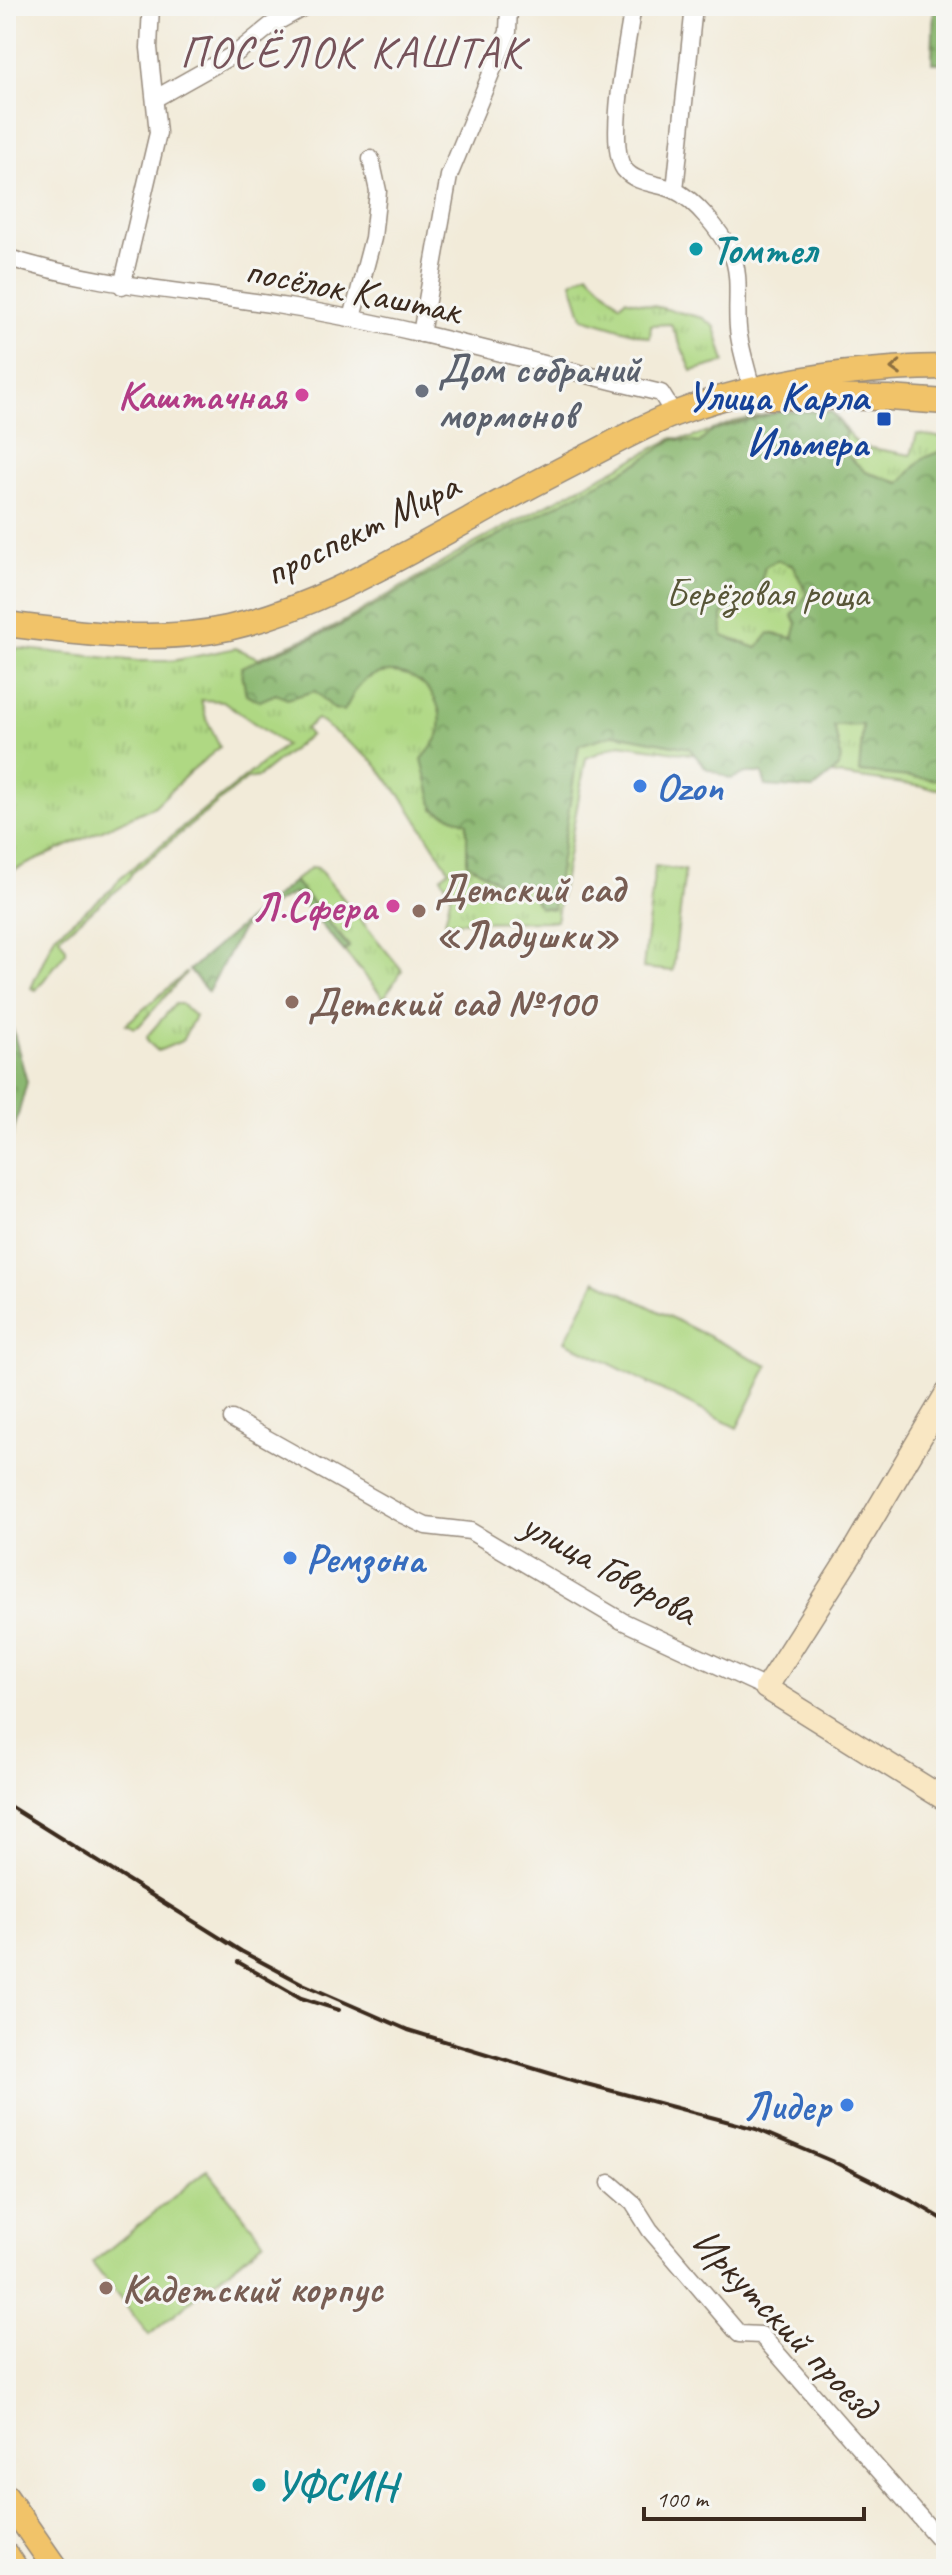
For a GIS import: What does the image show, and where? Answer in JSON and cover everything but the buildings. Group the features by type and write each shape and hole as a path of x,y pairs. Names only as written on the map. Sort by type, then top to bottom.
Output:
{"main road":[{"name":"проспект Мира","path":"6,624 135,637 227,628 265,617 340,587 674,414 752,390 846,372 946,367"},
{"name":"проспект Мира","path":"728,397 861,397 946,402"},
{"path":"6,2497 56,2569"},
{"path":"6,2554 16,2569"}],"street":[{"path":"122,286 158,133 149,48 151,6"},
{"path":"156,98 238,52 270,26 306,6"},
{"path":"421,334 449,176 508,32 509,6"},
{"path":"633,6 618,109 617,139 622,166 649,184 675,190 710,219 731,252 738,271 736,306 739,337 752,390"},
{"path":"675,190 694,6"},
{"path":"352,318 373,238 377,206 378,191 371,159"},
{"name":"посёлок Каштак","path":"6,257 122,286 286,306 421,334 661,393 674,414"},
{"path":"766,1688 852,1553 946,1394"},
{"name":"улица Говорова","path":"232,1419 403,1515 426,1526 470,1531 622,1621 766,1688 946,1800"},
{"name":"Иркутский проезд","path":"610,2183 633,2203 650,2230 739,2334 761,2335 946,2547"}],"green space":[{"path":"934,6 946,6 946,63 932,63"},
{"path":"588,273 620,304 625,299 703,318 715,327 725,362 692,371 671,324 651,325 650,338 583,318 572,282"},
{"name":"Берёзовая роща","path":"782,411 831,411 859,446 911,455 917,434 946,438 946,790 620,744 586,758 556,921 445,922 451,893 441,877 449,870 407,804 373,761 317,719 305,729 310,735 258,777 247,779 59,937 66,952 36,990 31,988 55,935 113,888 120,878 285,745 223,701 201,700 220,747 155,806 6,874 6,647 138,661 172,661 236,648 258,658 334,627 475,543 673,438 691,438 733,422"},
{"name":"Берёзовая роща","path":"783,411 831,412 846,433 839,448 866,472 900,483 923,458 946,449 946,774 940,780 859,772 863,725 834,726 840,763 813,789 766,786 762,773 746,773 731,779 706,768 689,748 615,734 579,745 553,909 539,907 528,885 514,892 467,863 467,823 434,809 422,759 438,737 440,718 437,704 420,682 407,675 379,673 362,682 344,711 334,709 315,691 287,699 276,694 260,701 246,694 241,667 336,628 478,546 636,464 674,439 699,443 713,430","holes":["777,560 793,566 807,594 792,616 797,623 793,638 769,633 757,648 723,636 722,615 743,600 755,605 765,567"]},
{"path":"655,866 685,870 673,971 643,968"},
{"path":"312,867 318,868 402,970 384,998 344,951 349,946 294,881"},
{"path":"294,881 349,947 344,951 294,893 270,906 241,930 208,992 189,970"},
{"path":"187,972 139,1026 134,1028 126,1024"},
{"path":"175,1004 181,1004 195,1016 182,1041 158,1051 148,1042 147,1036"},
{"path":"6,1016 27,1082 6,1159"},
{"path":"596,1280 768,1366 737,1428 565,1341"},
{"path":"207,2170 264,2241 149,2335 92,2263"}],"railway":[{"path":"6,1804 241,1951 303,1984 408,2030 575,2081 756,2129 836,2163 946,2221"},
{"path":"238,1962 301,1998 339,2010"}],"place":[{"name":"Томтел","path":"696,249"},
{"name":"Дом собраний мормонов","path":"422,391"},
{"name":"Каштачная","path":"302,395"},
{"name":"Улица Карла Ильмера","path":"884,419"},
{"name":"Ozon","path":"640,786"},
{"name":"Л.Сфера","path":"393,906"},
{"name":"Детский сад «Ладушки»","path":"419,911"},
{"name":"Детский сад №100","path":"292,1002"},
{"name":"Ремзона","path":"290,1558"},
{"name":"Лидер","path":"847,2105"},
{"name":"Кадетский корпус","path":"106,2288"},
{"name":"УФСИН","path":"259,2485"}],"district":[{"name":"ПОСЁЛОК КАШТАК","path":"352,52"}]}
